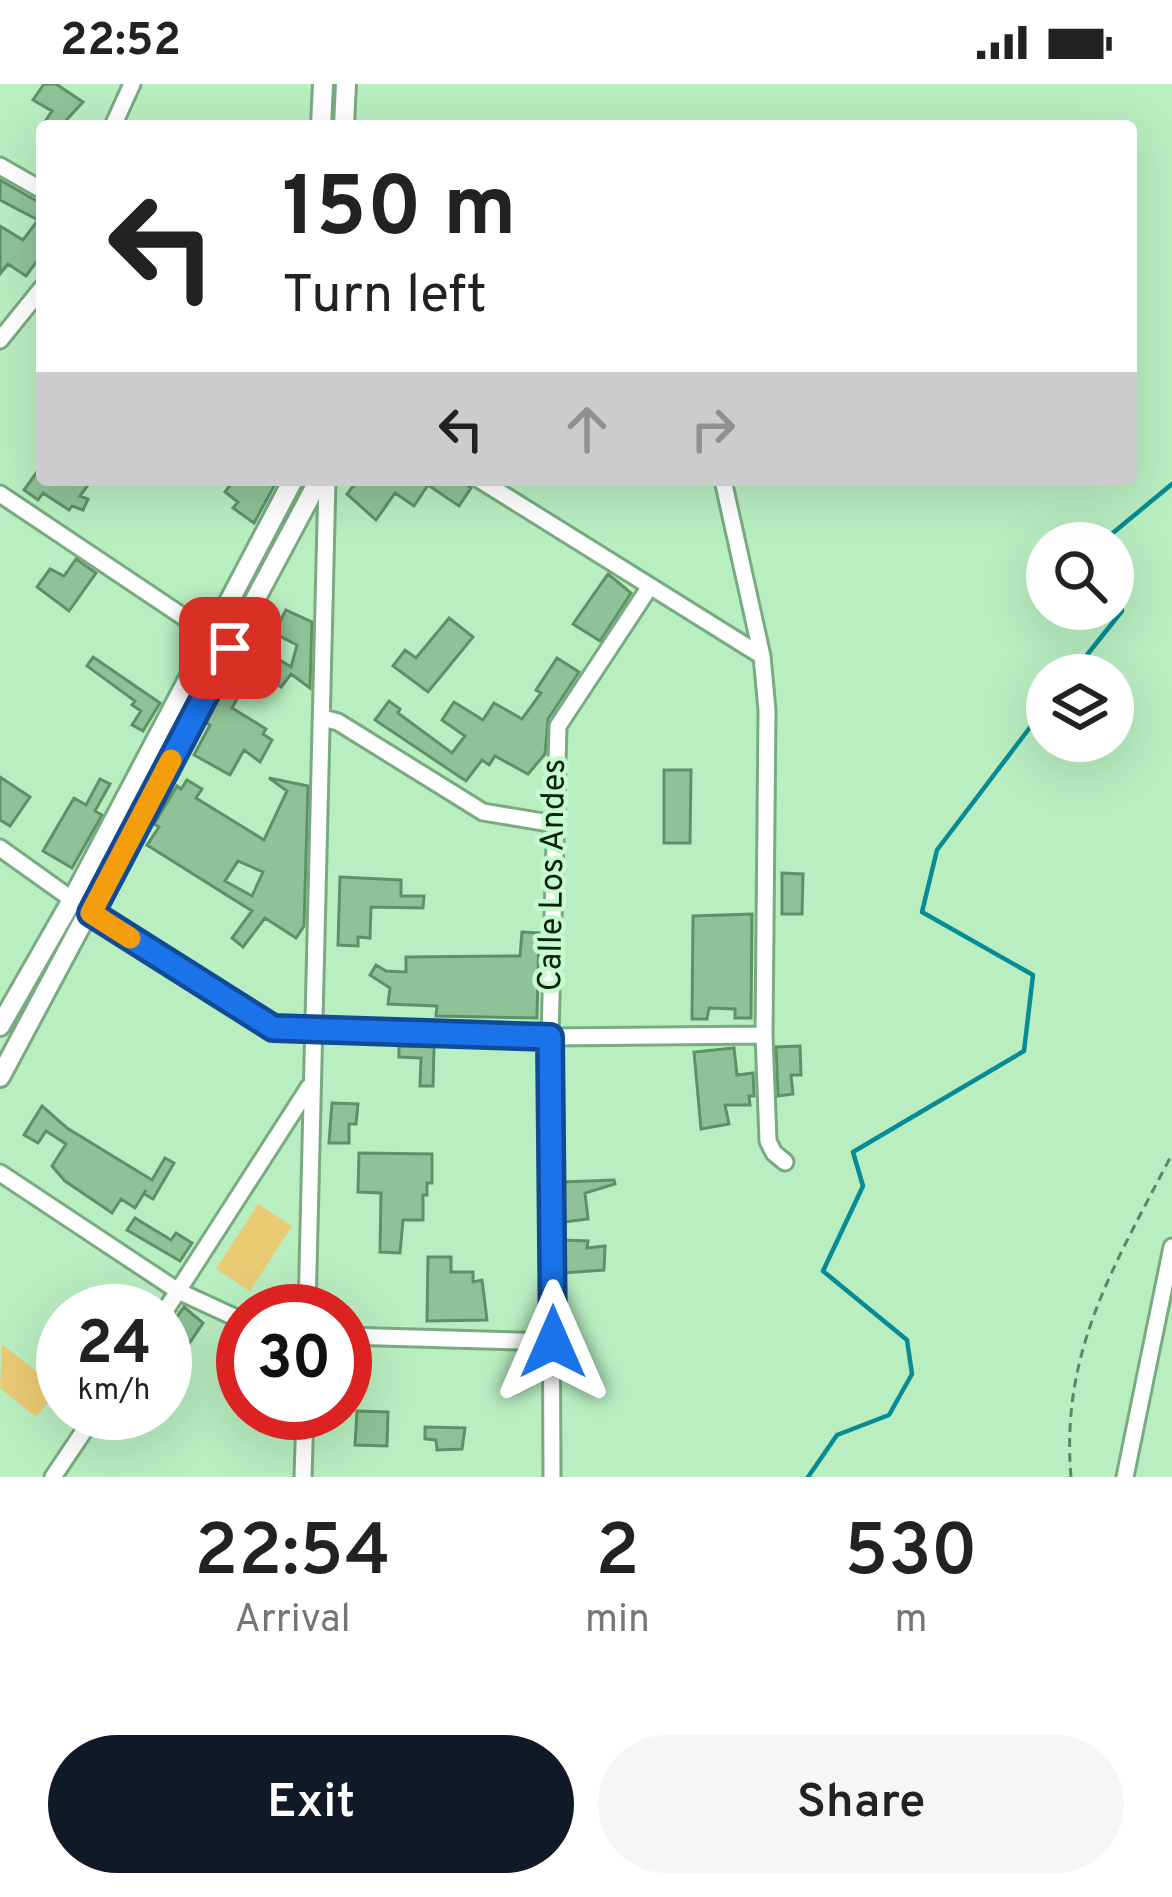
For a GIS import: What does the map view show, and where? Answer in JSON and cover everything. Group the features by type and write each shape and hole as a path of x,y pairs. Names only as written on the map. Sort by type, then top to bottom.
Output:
{"street":[{"path":"116,120 132,84"},
{"path":"322,120 323,84"},
{"path":"344,120 346,84"},
{"path":"0,166 36,187"},
{"path":"0,340 36,295"},
{"path":"0,1026 73,900 289,486"},
{"path":"0,1077 320,486"},
{"path":"307,1284 323,718 323,486"},
{"path":"489,486 762,656"},
{"path":"724,486 762,656 767,710 767,1141 773,1154 785,1162"},
{"path":"0,494 230,648"},
{"name":"Calle Los Andes","path":"552,1477 550,1037 558,726 649,588"},
{"path":"323,718 338,722 484,812 555,824"},
{"path":"0,848 91,913 273,1028 550,1037 764,1035"},
{"path":"182,1284 311,1084"},
{"path":"0,1174 167,1284"},
{"path":"1125,1477 1172,1247"},
{"path":"372,1337 553,1342"},
{"path":"53,1477 78,1440"},
{"path":"303,1477 304,1440"}],"path":[{"path":"1072,1477 1068,1416 1087,1333 1106,1282 1172,1154"}],"shaded area":[{"path":"258,1204 292,1226 255,1284 239,1284 216,1269"},
{"path":"2,1344 36,1371 36,1417 0,1388"}],"building":[{"path":"44,84 56,84 83,102 66,120 46,120 52,111 33,100"},
{"path":"0,180 36,201 36,219 0,200"},
{"path":"36,223 36,262 26,276 8,264 0,274 0,226 23,240"},
{"path":"36,473 36,486 87,486 80,496 88,499 83,510 72,506 69,510 43,493 38,500 24,490"},
{"path":"230,486 274,486 254,523 233,508 238,502 225,492"},
{"path":"353,486 427,486 414,506 395,493 376,520 347,494"},
{"path":"429,486 468,486 459,506"},
{"path":"76,559 96,573 69,611 37,587 50,569 64,576"},
{"path":"608,574 631,593 600,641 573,624"},
{"path":"286,610 312,622 310,688 291,674 281,687 272,681 267,689 260,685 254,694 243,688 232,708 266,729 263,734 272,740 260,762 244,750 230,775 194,755 210,725 205,722 245,655 261,666 269,653 291,667 297,645 274,633"},
{"path":"449,618 473,637 428,692 393,666 405,650 416,658"},
{"path":"93,657 160,703 143,731 132,725 141,711 132,705 135,701 87,666"},
{"path":"557,658 579,672 548,719 545,754 528,774 495,756 489,765 482,760 466,781 375,720 389,701 452,753 465,736 442,720 454,702 483,720 494,703 522,719"},
{"path":"664,770 691,770 690,843 664,843"},
{"path":"0,777 30,797 10,826 0,820"},
{"path":"269,778 308,786 304,926 296,938 265,918 243,947 232,938 252,911 147,845 177,786 181,789 187,780 202,789 196,798 264,840 287,791","holes":["238,861 263,872 252,896 225,881"]},
{"path":"100,779 110,784 95,811 102,815 72,868 43,851 74,798 86,805"},
{"path":"782,873 803,874 802,914 782,914"},
{"path":"340,877 401,880 401,896 424,896 423,908 371,907 370,938 358,937 358,946 338,945"},
{"path":"752,914 751,1018 735,1018 735,1009 709,1008 707,1019 692,1019 693,916"},
{"path":"522,932 539,933 537,1018 436,1016 437,1006 388,1004 390,988 370,975 376,965 406,972 406,957 520,956"},
{"path":"399,1046 434,1047 433,1086 420,1086 421,1058 399,1057"},
{"path":"800,1046 801,1075 791,1075 793,1094 778,1096 776,1047"},
{"path":"734,1048 737,1075 753,1073 754,1096 749,1096 750,1105 725,1105 729,1124 701,1129 694,1052"},
{"path":"332,1103 358,1104 356,1124 349,1124 349,1143 329,1143"},
{"path":"42,1106 67,1128 152,1180 165,1158 174,1163 153,1199 144,1194 146,1190 135,1208 121,1199 112,1213 65,1181 52,1166 66,1144 46,1131 38,1143 24,1135"},
{"path":"359,1153 432,1154 432,1183 427,1183 427,1195 423,1195 423,1220 403,1220 400,1253 380,1252 381,1193 358,1192"},
{"path":"614,1180 615,1184 585,1193 588,1219 564,1222 563,1182"},
{"path":"135,1218 171,1240 176,1233 192,1243 180,1261 127,1230"},
{"path":"563,1240 588,1241 587,1248 605,1246 604,1270 563,1273"},
{"path":"428,1257 451,1257 451,1272 473,1272 473,1282 482,1280 487,1320 427,1321"},
{"path":"192,1314 203,1323 192,1339"},
{"path":"372,1411 388,1412 387,1446 355,1445 355,1440 372,1440"},
{"path":"425,1427 465,1428 462,1449 437,1450 436,1440 425,1439"}],"waterway":[{"path":"1126,522 1172,484"},
{"path":"1088,654 1107,630"},
{"path":"808,1477 837,1435 889,1415 912,1374 907,1340 823,1271 863,1186 853,1152 1024,1051 1033,975 922,912 937,850 1026,733"}],"slow traffic":[{"path":"130,938 91,913 171,760"}],"route":[{"path":"230,648 91,913 273,1028 550,1037 553,1342"}]}
